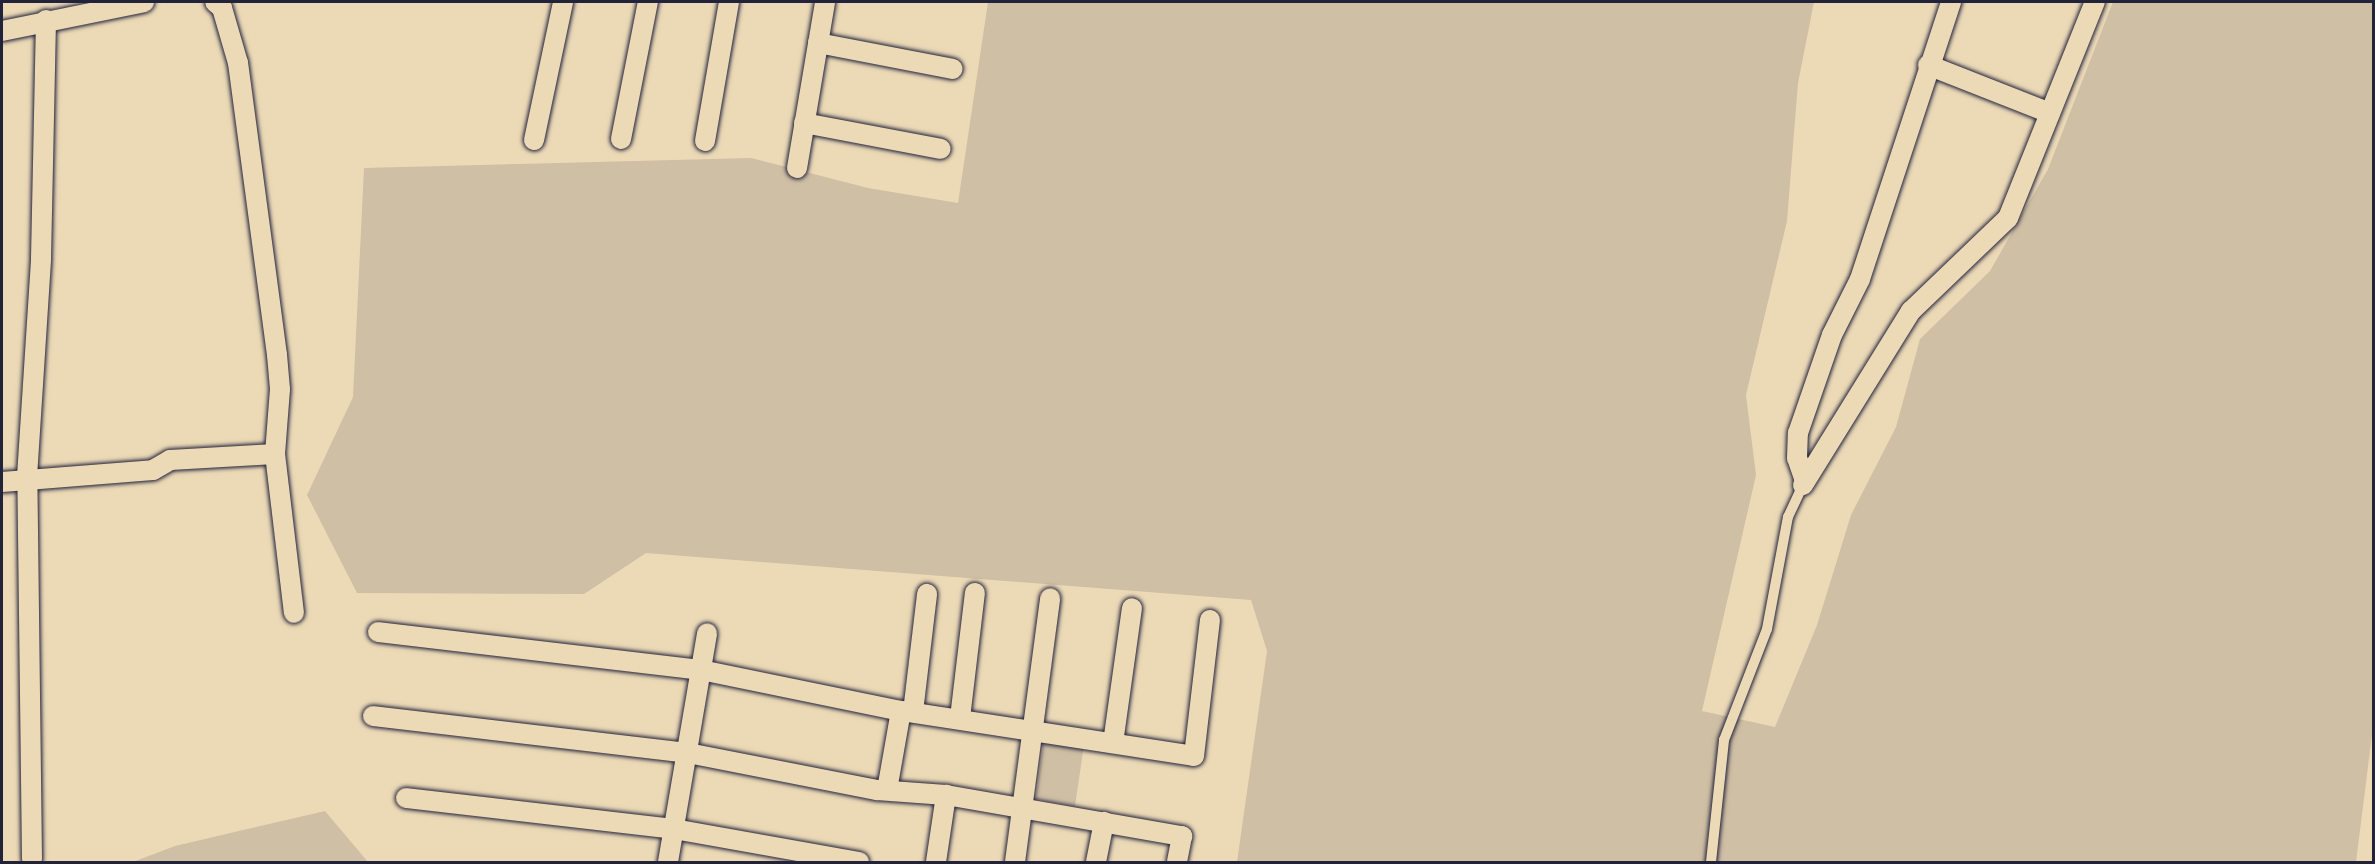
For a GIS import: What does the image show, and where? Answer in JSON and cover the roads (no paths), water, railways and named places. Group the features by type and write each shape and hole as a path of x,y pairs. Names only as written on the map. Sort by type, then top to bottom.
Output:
{"street":[{"path":"2,31 46,20 74,7 144,2"},
{"path":"215,2 222,8 238,63 277,355 280,389 275,454 294,613"},
{"path":"534,140 563,2"},
{"path":"621,139 648,2"},
{"path":"705,141 729,2"},
{"path":"796,168 825,2"},
{"path":"1804,483 1797,458 1798,433 1833,335 1860,279 1928,65 1951,2"},
{"path":"1804,483 1911,311 2008,218 2095,2"},
{"path":"32,859 27,477 41,259 46,20"},
{"path":"818,43 953,69"},
{"path":"1928,65 2050,113"},
{"path":"804,123 941,149"},
{"path":"2,482 27,477 153,470 170,460 275,454"},
{"path":"960,718 975,593"},
{"path":"882,790 907,712 927,594"},
{"path":"1014,862 1024,808 1050,598"},
{"path":"1113,743 1132,608"},
{"path":"378,632 701,670 907,712 1034,729 1194,756 1210,620"},
{"path":"668,862 707,633"},
{"path":"373,716 688,753 882,790 946,795 1182,836 1177,862"},
{"path":"936,862 946,795"},
{"path":"406,798 674,829 851,862"},
{"path":"1096,862 1104,822"}],"lane":[{"path":"1711,862 1724,740 1767,629 1788,517 1804,483"}]}
